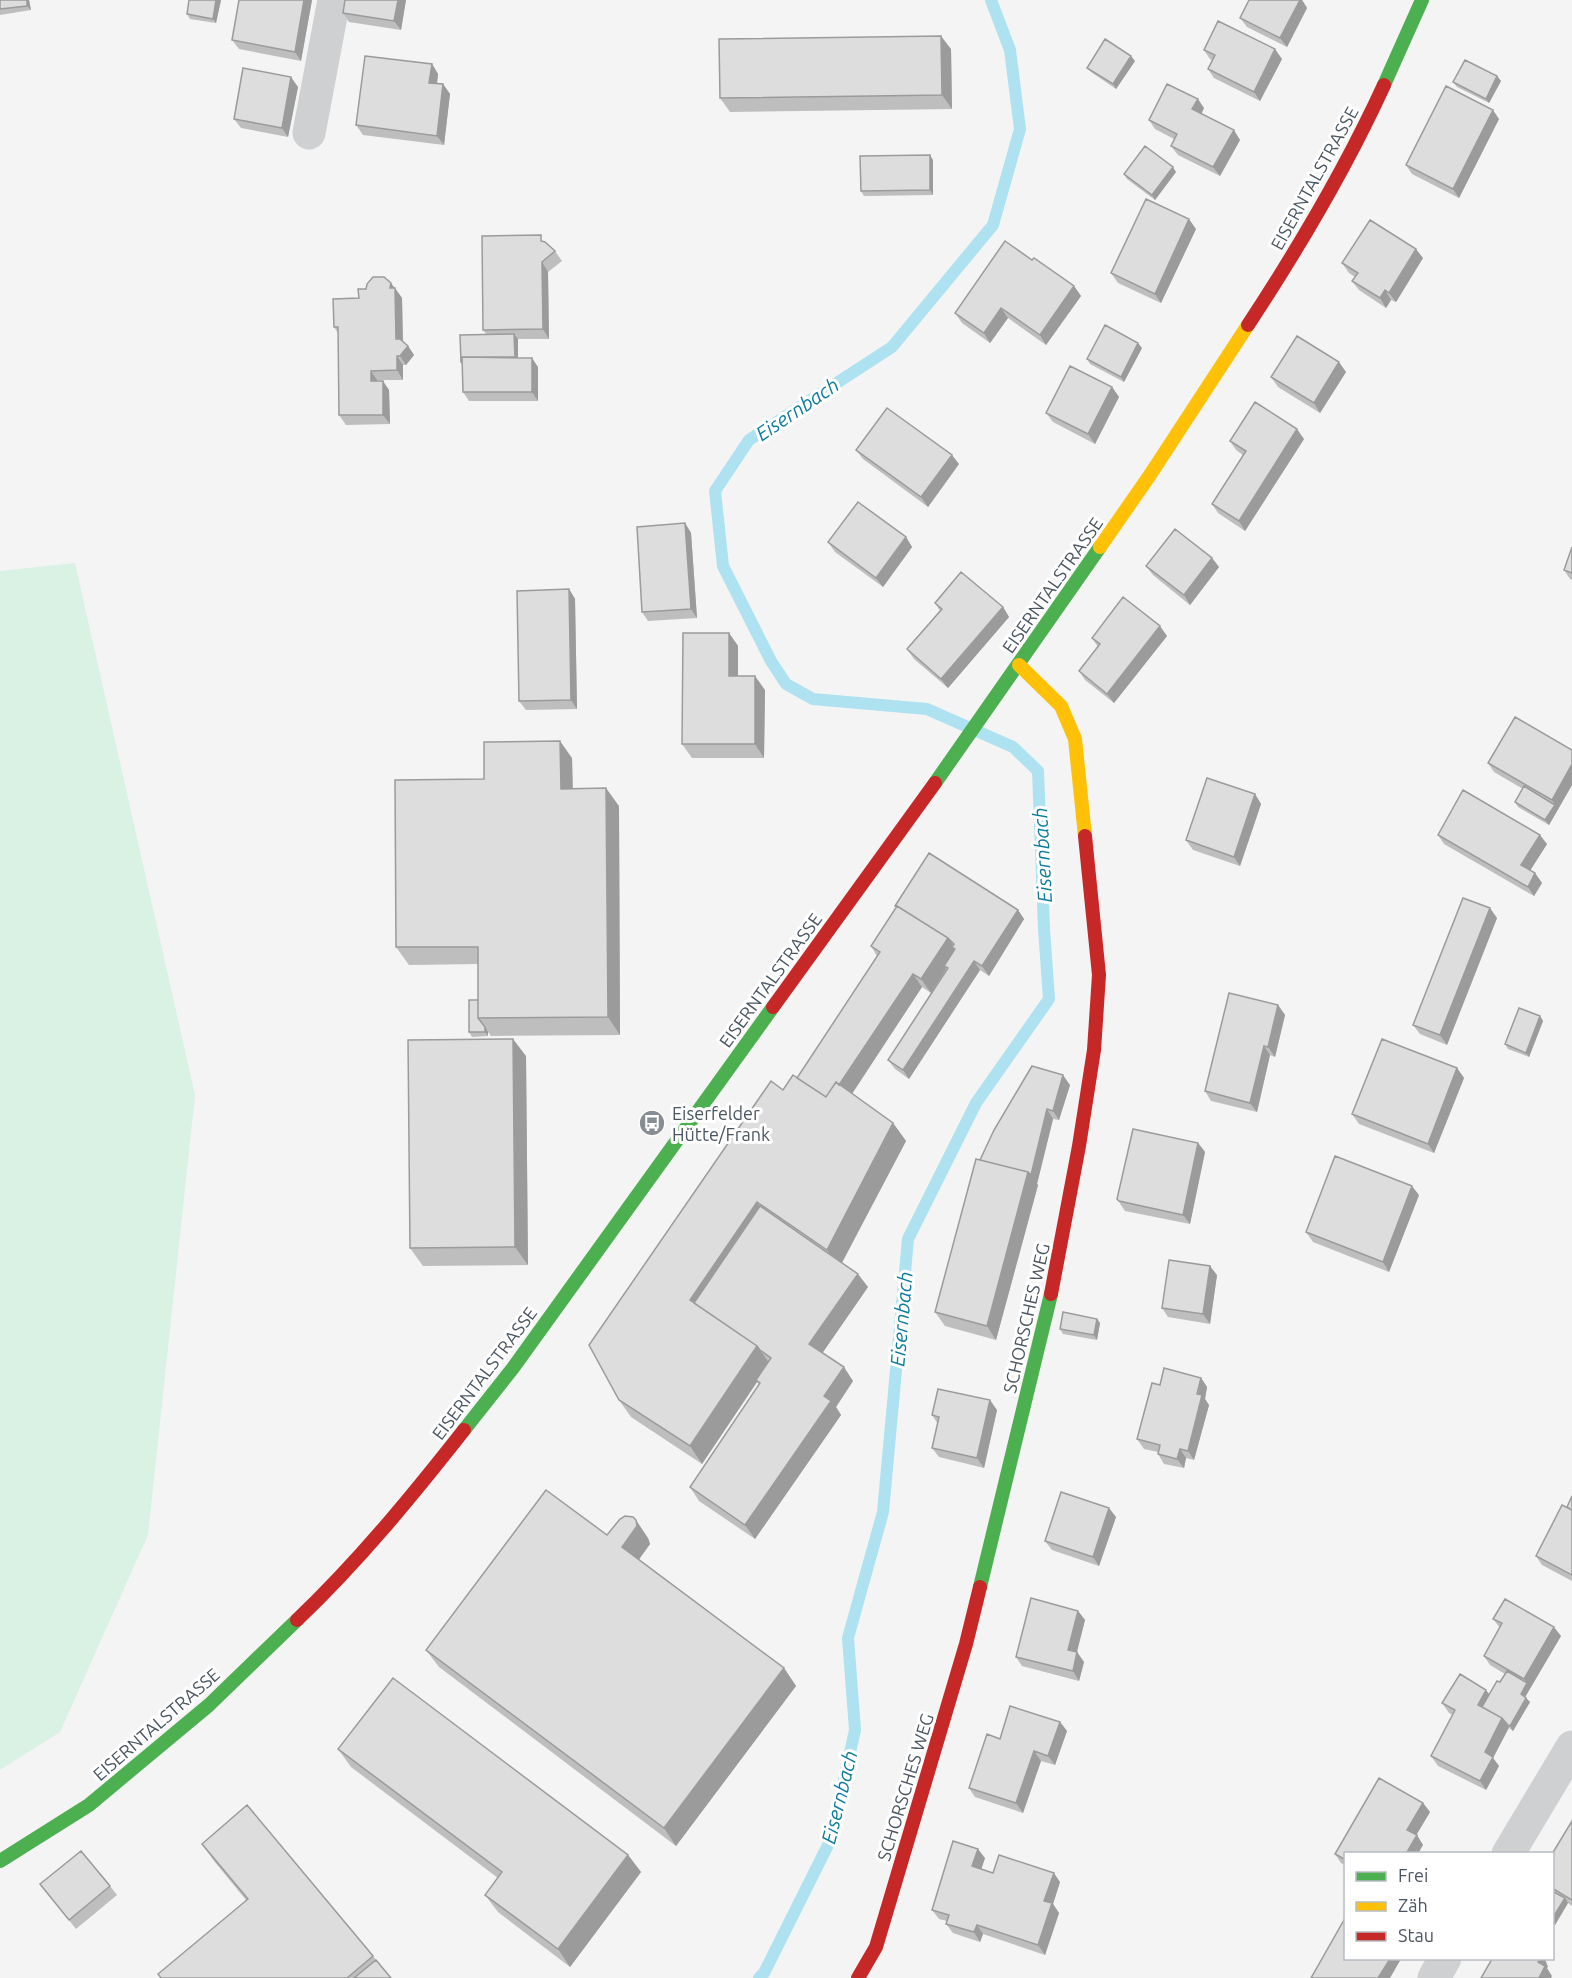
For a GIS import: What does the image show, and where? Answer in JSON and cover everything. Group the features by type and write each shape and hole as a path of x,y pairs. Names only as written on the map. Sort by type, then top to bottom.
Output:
{"main road":[{"name":"EISERNTALSTRASSE","path":"0,1861 88,1805 209,1705 315,1603 410,1498 513,1368 962,746 1150,475 1275,284 1343,166 1374,106 1422,0"},
{"name":"SCHORSCHES WEG","path":"858,1978 876,1947 966,1644 1052,1291 1094,1050 1099,975 1075,739 1061,706 1019,665"}],"street":[{"path":"309,133 334,0"},
{"path":"1509,1852 1572,1748"},
{"path":"1434,1978 1444,1960"}],"green space":[{"path":"75,563 195,1095 148,1535 60,1732 0,1770 0,571"}],"building":[{"path":"0,0 27,0 27,6 0,9"},
{"path":"189,0 216,0 213,19 187,14"},
{"path":"239,0 304,0 295,52 232,40"},
{"path":"345,0 398,0 394,21 343,13"},
{"path":"1249,0 1300,0 1280,38 1240,18"},
{"path":"1218,21 1275,49 1254,92 1208,69 1215,55 1204,50"},
{"path":"941,36 942,95 720,98 719,39"},
{"path":"1105,39 1131,56 1113,84 1087,68"},
{"path":"365,56 432,64 429,83 443,84 437,136 356,125"},
{"path":"1465,60 1497,76 1486,99 1453,82"},
{"path":"243,68 291,77 282,128 234,119"},
{"path":"1167,84 1198,99 1192,109 1234,130 1213,167 1171,146 1177,134 1149,120"},
{"path":"1446,86 1493,110 1453,189 1406,165"},
{"path":"1145,146 1173,167 1152,195 1124,174"},
{"path":"930,155 930,190 861,191 860,156"},
{"path":"1146,199 1189,219 1155,294 1111,273"},
{"path":"1370,220 1416,249 1389,293 1385,290 1380,298 1352,281 1358,273 1342,263"},
{"path":"541,235 541,241 555,251 542,262 543,329 483,330 482,236"},
{"path":"1005,241 1074,286 1040,335 1001,308 984,333 955,313"},
{"path":"373,277 384,277 391,283 390,288 395,288 396,339 400,339 408,346 400,356 397,356 397,370 371,371 371,381 383,381 383,415 339,415 338,327 334,327 333,299 359,298 358,289 366,289"},
{"path":"1105,325 1138,343 1121,377 1087,359"},
{"path":"514,334 515,357 462,357 461,362 460,335"},
{"path":"1297,336 1339,362 1314,403 1271,377"},
{"path":"462,357 532,358 532,392 463,392"},
{"path":"1070,366 1112,387 1088,434 1046,413"},
{"path":"1255,402 1297,429 1239,521 1212,504 1246,451 1230,441"},
{"path":"887,408 952,455 921,497 856,450"},
{"path":"858,502 906,537 876,578 828,542"},
{"path":"685,523 691,609 642,612 637,527"},
{"path":"1175,529 1212,558 1184,595 1146,566"},
{"path":"1572,547 1572,573 1564,570"},
{"path":"961,572 1003,607 941,679 907,649 942,609 935,603"},
{"path":"569,589 571,700 519,701 517,591"},
{"path":"1123,597 1160,626 1107,694 1079,671 1100,644 1092,638"},
{"path":"683,633 729,633 729,676 755,676 755,744 682,744"},
{"path":"1515,717 1572,750 1572,764 1552,800 1488,763"},
{"path":"560,741 561,789 606,788 608,1017 478,1018 478,947 396,947 395,780 484,779 484,742"},
{"path":"1207,778 1255,794 1234,857 1186,840"},
{"path":"1524,786 1555,805 1545,820 1515,802"},
{"path":"1463,790 1540,835 1521,865 1535,873 1528,887 1438,835"},
{"path":"929,853 1018,910 982,966 974,961 903,1070 888,1060 948,968 944,966 955,949 952,947 954,944 948,938 895,906"},
{"path":"1463,898 1490,908 1440,1035 1413,1025"},
{"path":"897,906 948,938 921,979 913,974 839,1085 836,1082 826,1097 797,1078 880,952 871,946"},
{"path":"1229,993 1278,1005 1268,1047 1264,1046 1250,1103 1205,1091"},
{"path":"469,1000 478,1000 478,1018 485,1027 485,1032 469,1032"},
{"path":"1519,1008 1540,1016 1526,1053 1505,1044"},
{"path":"513,1039 515,1247 410,1248 408,1040"},
{"path":"1382,1039 1457,1068 1428,1144 1352,1114"},
{"path":"1032,1066 1063,1075 1053,1111 1047,1109 1031,1175 1028,1172 980,1160 994,1130"},
{"path":"793,1075 826,1097 836,1082 893,1123 827,1250 757,1202 690,1300 757,1346 690,1446 619,1400 589,1345 771,1081 783,1090"},
{"path":"1133,1129 1198,1143 1183,1215 1117,1199"},
{"path":"1335,1156 1412,1186 1383,1262 1306,1232"},
{"path":"976,1159 1028,1172 987,1326 935,1312"},
{"path":"760,1206 858,1274 809,1344 844,1367 824,1396 831,1401 745,1525 690,1487 760,1383 756,1380 771,1358 694,1303"},
{"path":"1169,1260 1210,1266 1203,1314 1162,1308"},
{"path":"1063,1312 1097,1319 1094,1335 1060,1329"},
{"path":"1164,1368 1201,1378 1197,1394 1202,1395 1188,1451 1180,1449 1177,1459 1158,1454 1160,1445 1137,1439 1152,1383 1160,1385"},
{"path":"938,1389 990,1400 977,1458 932,1448 939,1417 932,1415"},
{"path":"546,1490 607,1535 620,1519 625,1516 633,1517 637,1526 622,1547 784,1668 664,1828 426,1650"},
{"path":"1061,1492 1109,1508 1093,1557 1045,1541"},
{"path":"1572,1496 1572,1510 1567,1507"},
{"path":"1562,1505 1572,1510 1572,1575 1536,1556"},
{"path":"1031,1598 1078,1611 1068,1650 1077,1652 1073,1671 1016,1657"},
{"path":"1505,1599 1554,1627 1524,1679 1484,1656 1502,1623 1493,1619"},
{"path":"1507,1671 1527,1683 1521,1694 1526,1698 1510,1726 1502,1718 1482,1707 1497,1681 1500,1682"},
{"path":"1460,1674 1486,1690 1478,1705 1502,1718 1485,1752 1493,1757 1480,1781 1431,1756 1455,1710 1442,1703"},
{"path":"393,1678 628,1855 558,1949 485,1895 502,1872 338,1749"},
{"path":"1010,1706 1060,1722 1048,1756 1034,1751 1016,1803 969,1788 987,1734 1000,1739"},
{"path":"1379,1778 1423,1803 1407,1830 1417,1835 1407,1852 1344,1852 1344,1859 1335,1854"},
{"path":"247,1805 373,1956 347,1978 161,1978 158,1974 248,1899 202,1844"},
{"path":"1572,1821 1572,1900 1554,1889 1553,1852"},
{"path":"953,1841 978,1849 972,1866 993,1873 999,1855 1054,1873 1044,1901 1052,1903 1038,1945 977,1925 974,1932 946,1924 949,1915 932,1910"},
{"path":"81,1851 110,1886 69,1920 40,1884"},
{"path":"1554,1892 1565,1898 1554,1916"},
{"path":"1344,1920 1344,1960 1389,1960 1378,1978 1311,1978"},
{"path":"376,1960 391,1978 354,1978"},
{"path":"1491,1960 1540,1960 1538,1962 1545,1966 1539,1978 1481,1978"}],"waterway":[{"name":"Eisernbach","path":"759,1978 764,1973 831,1839 855,1730 848,1638 883,1512 908,1239 976,1103 1049,999 1038,771 1013,747 927,709 813,699 786,684 771,661 723,566 715,491 749,440 892,347 993,225 1020,129 1010,50 991,0"}],"traffic: fast":[{"path":"1384,85 1422,0"},
{"path":"935,783 1100,547"},
{"path":"464,1430 513,1368 773,1007"},
{"path":"980,1587 1051,1294"},
{"path":"0,1861 89,1805 209,1705 297,1620"}],"traffic: slow":[{"path":"1100,547 1248,325"},
{"path":"1019,665 1061,706 1075,739 1085,836"}],"traffic: jam":[{"path":"1248,325 1320,208 1354,147 1384,85"},
{"path":"773,1007 935,783"},
{"path":"1051,1294 1079,1146 1094,1050 1099,975 1085,836"},
{"path":"297,1620 384,1528 464,1430"},
{"path":"858,1978 876,1947 966,1644 980,1587"}],"place":[{"name":"Eiserfelder Hütte/Frank","path":"652,1123"}]}
